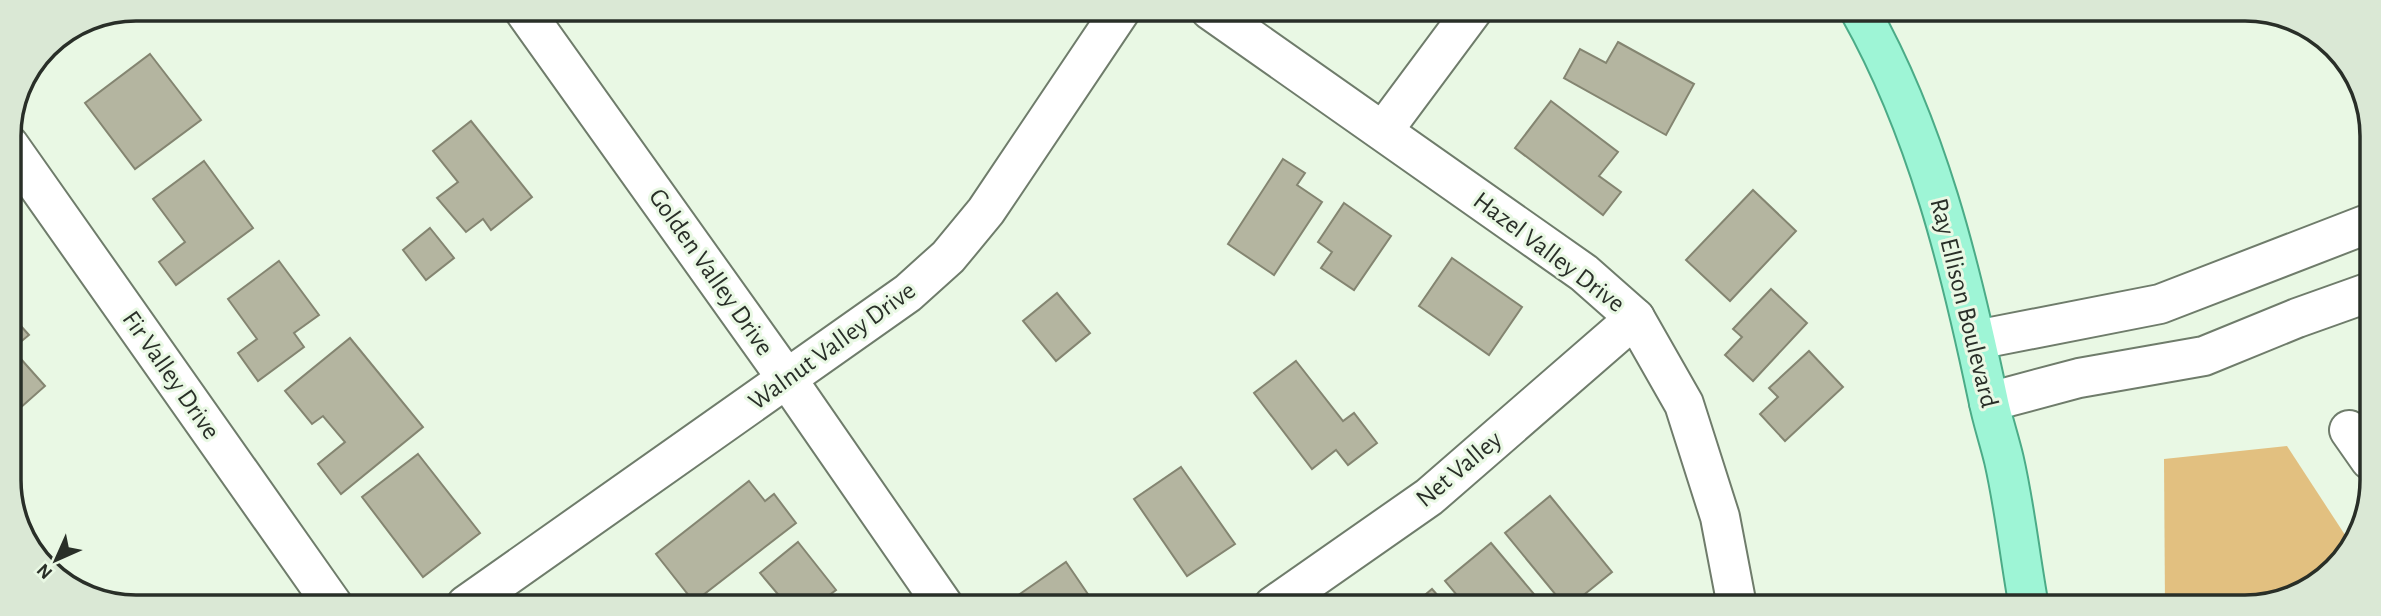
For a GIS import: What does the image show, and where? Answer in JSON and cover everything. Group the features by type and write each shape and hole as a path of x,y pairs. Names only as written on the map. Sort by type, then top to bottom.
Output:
{"main road":[{"name":"Ray Ellison Boulevard","path":"1866,21 1886,57 1915,128 1942,208 2004,461 2027,595"}],"street":[{"name":"Golden Valley Drive","path":"532,21 787,379 936,595"},
{"name":"Walnut Valley Drive","path":"480,595 908,293 948,257 986,211 1114,21"},
{"name":"Hazel Valley Drive","path":"1226,21 1584,273 1635,318 1684,404 1720,517 1735,595"},
{"path":"1383,131 1466,21"},
{"name":"Fir Valley Drive","path":"21,162 326,595"},
{"path":"1976,340 2160,304 2360,227"},
{"path":"1989,402 2079,378 2204,356 2360,296"},
{"name":"Net Valley","path":"1289,595 1429,497 1635,318"}],"shaded area":[{"path":"2287,446 2345,538 2321,567 2303,580 2268,593 2165,595 2164,459"}],"building":[{"path":"1618,42 1694,84 1666,135 1564,78 1580,49 1606,63"},
{"path":"150,54 201,120 135,169 85,103"},
{"path":"1551,101 1618,152 1599,176 1621,192 1603,215 1515,148"},
{"path":"471,121 532,197 491,230 483,219 466,232 437,198 458,182 433,151"},
{"path":"1283,159 1305,173 1297,185 1322,202 1274,275 1228,244"},
{"path":"204,161 253,228 176,285 159,262 185,242 153,199"},
{"path":"1753,190 1796,231 1730,301 1686,260"},
{"path":"1344,203 1391,236 1354,290 1321,268 1332,252 1318,242"},
{"path":"430,228 454,258 426,280 403,250"},
{"path":"1452,258 1522,307 1489,355 1419,306"},
{"path":"279,261 319,315 294,333 304,347 258,381 238,353 257,339 228,299"},
{"path":"1771,289 1807,323 1753,381 1725,355 1742,337 1733,329"},
{"path":"1057,293 1090,333 1056,361 1023,321"},
{"path":"21,326 29,335 21,342"},
{"path":"350,338 423,427 341,494 318,464 345,442 323,416 312,424 285,391"},
{"path":"1809,351 1843,387 1785,441 1760,414 1778,397 1769,388"},
{"path":"21,359 45,386 21,407"},
{"path":"1296,361 1343,421 1354,413 1377,443 1348,465 1336,450 1312,469 1254,393"},
{"path":"418,454 480,533 423,577 362,497"},
{"path":"1181,467 1235,544 1187,576 1134,499"},
{"path":"749,481 765,501 774,494 796,523 703,595 688,595 656,554"},
{"path":"1550,496 1612,572 1584,595 1556,595 1505,533"},
{"path":"798,542 836,590 829,595 779,595 760,573"},
{"path":"1491,543 1535,595 1457,595 1445,581"},
{"path":"1066,562 1088,595 1018,595"},
{"path":"1432,589 1437,595 1425,595"}]}
